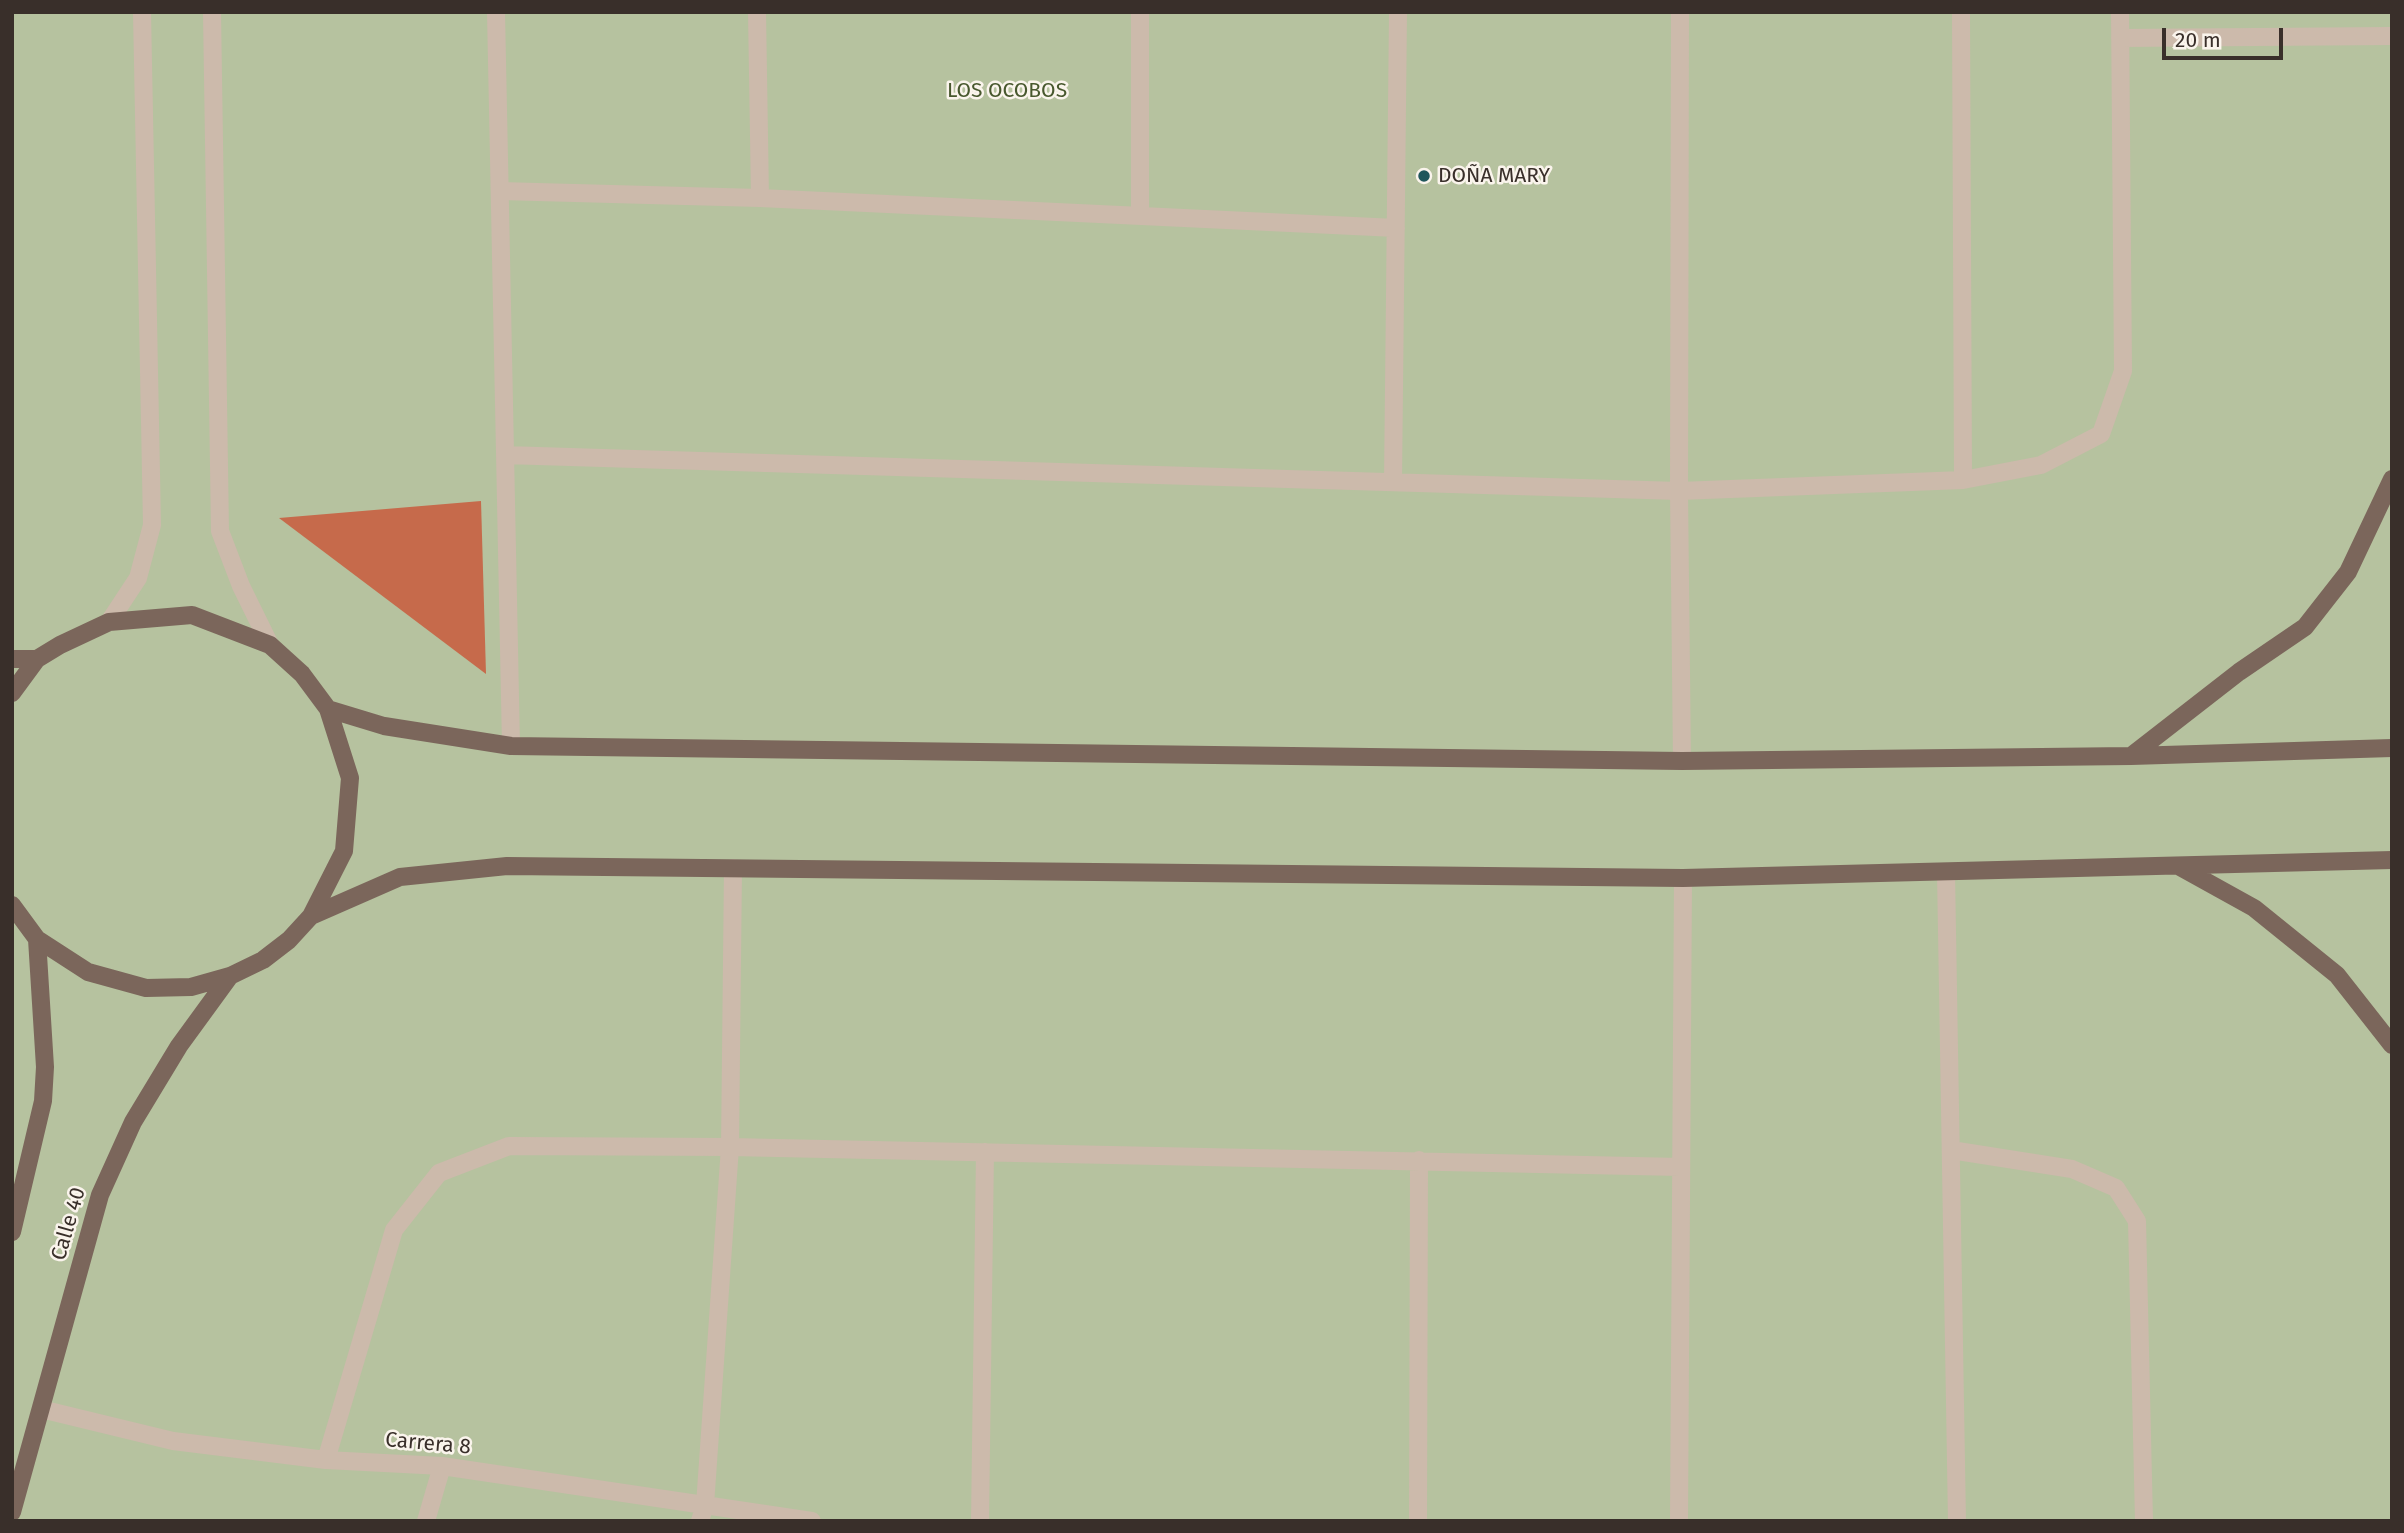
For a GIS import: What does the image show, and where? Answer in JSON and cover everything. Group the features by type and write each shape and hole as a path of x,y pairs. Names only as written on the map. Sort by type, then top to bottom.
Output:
{"main road":[{"path":"2132,757 2239,672 2305,626 2348,572 2392,479"},
{"path":"12,693 37,659 109,622 192,615 270,645 302,674 328,709 350,778 344,851 311,916 289,940 263,960 230,976 191,987 146,988 88,972 37,939 12,905"},
{"path":"12,659 37,659"},
{"path":"328,709 384,726 510,746 1682,761 2132,757 2392,748"},
{"path":"311,916 400,877 508,866 1682,878 2392,860"},
{"path":"2180,867 2254,908 2337,975 2392,1045"},
{"path":"12,1232 43,1101 46,1067 37,939"},
{"name":"Calle 40","path":"12,1512 100,1195 139,1111 179,1046 230,976"}],"street":[{"path":"109,622 138,578 152,525 142,12"},
{"path":"212,12 220,531 241,586 270,645"},
{"path":"496,12 510,746"},
{"path":"757,12 760,198"},
{"path":"1140,12 1140,216"},
{"path":"1393,482 1398,12"},
{"path":"1680,12 1679,491 1682,761"},
{"path":"1961,12 1963,480"},
{"path":"505,455 1679,491 1963,480 2041,465 2101,435 2123,371 2120,12"},
{"path":"2120,38 2392,36"},
{"path":"500,191 760,198 1396,228"},
{"path":"703,1513 730,1147 733,868"},
{"path":"1946,872 1957,1521"},
{"path":"1679,1521 1682,878"},
{"path":"326,1460 394,1230 439,1172 509,1146 730,1147 1681,1167"},
{"path":"1951,1150 2071,1169 2116,1188 2137,1221 2144,1521"},
{"path":"980,1521 985,1152"},
{"path":"1418,1521 1419,1160"},
{"name":"Carrera 8","path":"41,1409 173,1441 326,1460 442,1466 703,1513 812,1521"},
{"path":"426,1521 442,1466"}],"green space":[{"name":"LOS OCOBOS","path":"12,12 2392,12 2392,1521 12,1521"}],"building":[{"path":"481,501 486,674 279,518"}],"place":[{"name":"DOÑA MARY","path":"1424,176"}]}
